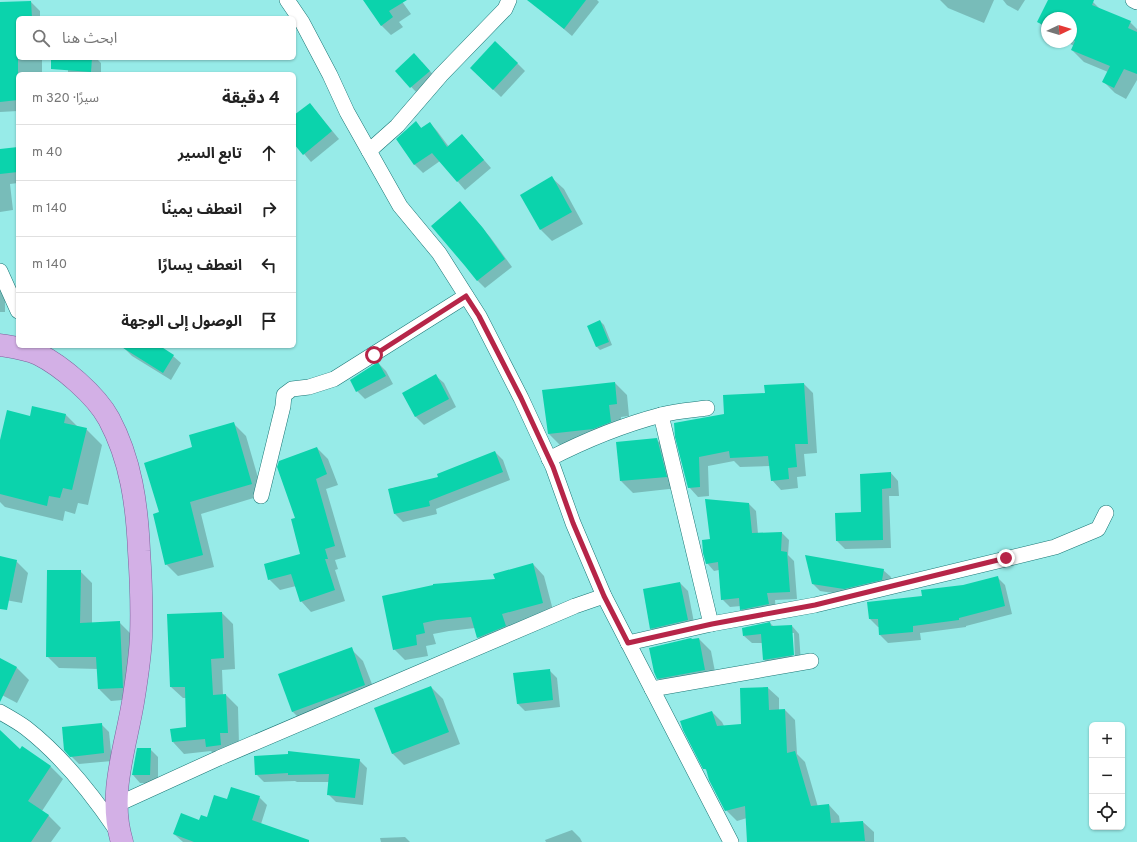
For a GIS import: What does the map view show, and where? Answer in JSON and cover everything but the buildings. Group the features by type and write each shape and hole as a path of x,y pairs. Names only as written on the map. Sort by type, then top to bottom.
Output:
{"main road":[{"path":"0,345 16,347"},
{"path":"22,348 35,350 89,393 108,417 119,438 130,471 138,522 141,582 141,640 134,697 119,767 116,805 121,839"}],"street":[{"path":"287,0 302,22 330,75 347,112 400,206 439,252 479,316 521,398 549,459 573,523 604,596 731,842"},
{"path":"369,150 397,126 441,75 505,9 509,0"},
{"path":"1133,0 1137,2"},
{"path":"0,271 16,307"},
{"path":"261,496 283,406 284,395 292,389 308,387 334,379 466,296"},
{"path":"549,459 566,450 626,426 661,415 707,408"},
{"path":"661,415 712,624"},
{"path":"628,643 712,624 815,605 1055,547 1098,529 1106,513"},
{"path":"116,805 219,758 575,606 604,596"},
{"path":"652,689 811,661"},
{"path":"0,712 26,728 44,744 96,800 121,839"}],"route":[{"path":"374,355 466,296 479,316 521,398 553,467 573,523 604,596 628,643 712,624 815,605 1006,558"}]}
